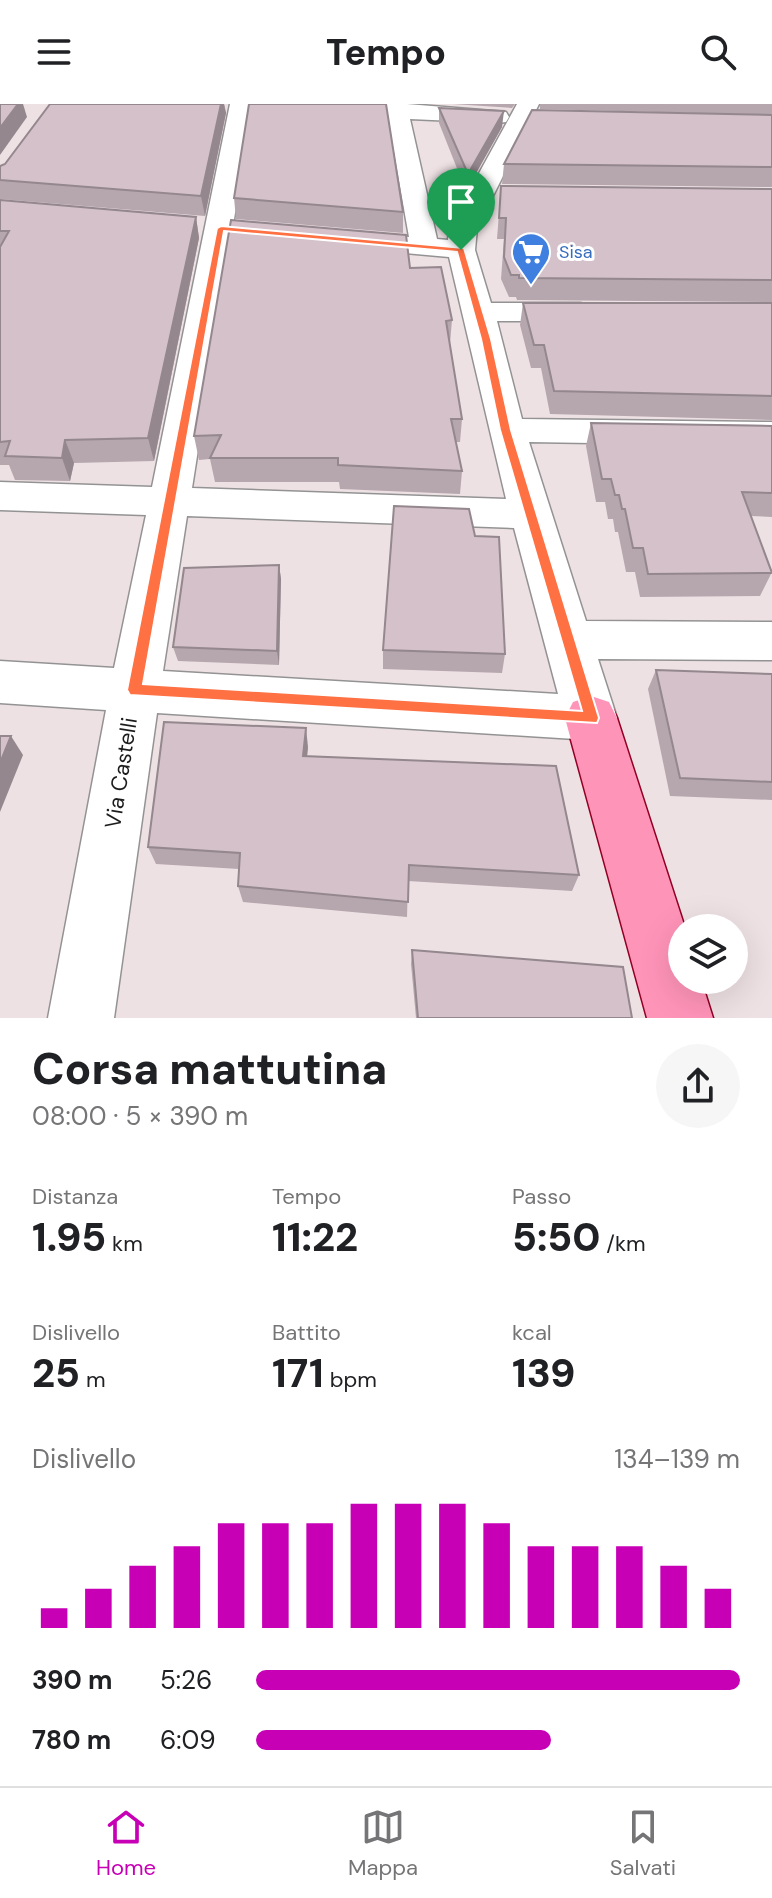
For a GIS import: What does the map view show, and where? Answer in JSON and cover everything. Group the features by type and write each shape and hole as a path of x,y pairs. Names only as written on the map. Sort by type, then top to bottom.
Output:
{"main road":[{"path":"591,718 680,1018"}],"street":[{"path":"225,104 246,105"},
{"name":"Via Castelli","path":"81,1018 135,690 246,105"},
{"path":"304,108 530,113 498,195 443,248"},
{"path":"0,682 591,718 506,430 479,312 443,248 397,108"},
{"path":"331,238 443,248"},
{"path":"479,312 602,312"},
{"path":"506,430 772,434"},
{"path":"0,496 531,514"},
{"path":"568,640 772,641"}],"building":[{"path":"0,104 18,104 0,128"},
{"path":"50,104 221,104 201,196 0,180 0,166 5,164"},
{"path":"249,104 386,104 403,212 234,198"},
{"path":"439,108 504,111 468,174"},
{"path":"532,110 772,115 772,167 504,164"},
{"path":"501,186 772,189 772,280 519,278 519,275 511,275 504,257 506,218 499,218"},
{"path":"0,200 196,217 148,438 65,440 62,458 5,456 10,441 0,442 0,247 9,231 0,231"},
{"path":"231,220 406,235 410,268 441,267 452,320 446,321 462,419 451,419 462,471 338,465 338,458 210,458 221,435 194,436"},
{"path":"523,303 772,303 772,396 554,391 544,345 534,345"},
{"path":"591,423 772,426 772,493 742,492 772,573 648,574 643,548 633,548 619,495 615,495 611,479 602,479"},
{"path":"394,506 469,509 475,536 499,537 505,654 383,650"},
{"path":"279,565 277,651 173,647 184,568"},
{"path":"656,670 772,674 772,782 680,778"},
{"path":"164,722 306,728 303,756 556,766 579,875 409,865 408,902 238,886 240,853 148,847"},
{"path":"0,736 11,736 0,763"},
{"path":"412,950 623,967 632,1018 418,1018"}],"place":[{"name":"Sisa","path":"531,286"}],"route":[{"path":"221,228 461,250 486,339 506,430 591,718 135,690 221,228"}]}
